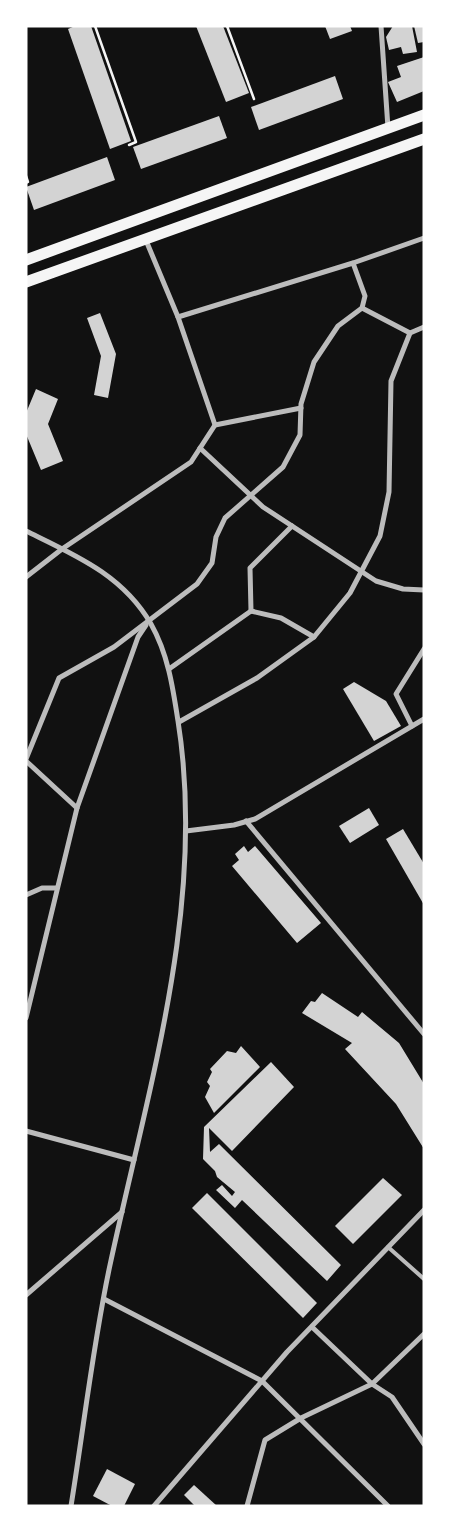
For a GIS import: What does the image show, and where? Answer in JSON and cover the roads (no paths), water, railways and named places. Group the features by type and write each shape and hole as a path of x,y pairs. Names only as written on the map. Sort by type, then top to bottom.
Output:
{"main road":[{"path":"26,260 424,115"},
{"path":"388,128 397,148"},
{"path":"26,282 424,139"}],"street":[{"path":"381,26 388,128"},
{"path":"145,238 178,317 215,425"},
{"path":"178,317 353,263 424,238"},
{"path":"77,808 26,760 59,678 114,647 197,584 212,563 216,536 225,518 283,467 300,435 301,408 314,362 338,326 362,308 365,296 353,263"},
{"path":"362,308 410,333"},
{"path":"179,722 257,678 314,637 350,593 380,536 384,519 389,492 392,382 410,333 424,327"},
{"path":"26,577 62,549 191,462 215,425 301,408"},
{"path":"200,448 250,496 376,581 403,589 424,590"},
{"path":"251,611 250,568 292,526"},
{"path":"26,531 99,569 132,595 149,621 169,669 185,764 186,832 177,950 154,1070 104,1300 71,1506"},
{"path":"169,669 251,611 281,618 314,637"},
{"path":"26,1018 56,888 77,808 138,637 149,621"},
{"path":"412,726 396,694 424,649"},
{"path":"186,832 255,819 424,719"},
{"path":"246,821 424,1034"},
{"path":"26,895 42,888 56,888"},
{"path":"26,1131 134,1160"},
{"path":"154,1506 262,1381 424,1210"},
{"path":"26,1295 122,1212"},
{"path":"104,1300 262,1381 388,1506"},
{"path":"312,1327 372,1384 392,1397 424,1444"},
{"path":"247,1506 265,1440 300,1418 372,1384 424,1334"},
{"path":"418,1434 424,1429"}],"lane":[{"path":"388,1247 424,1279"}]}
